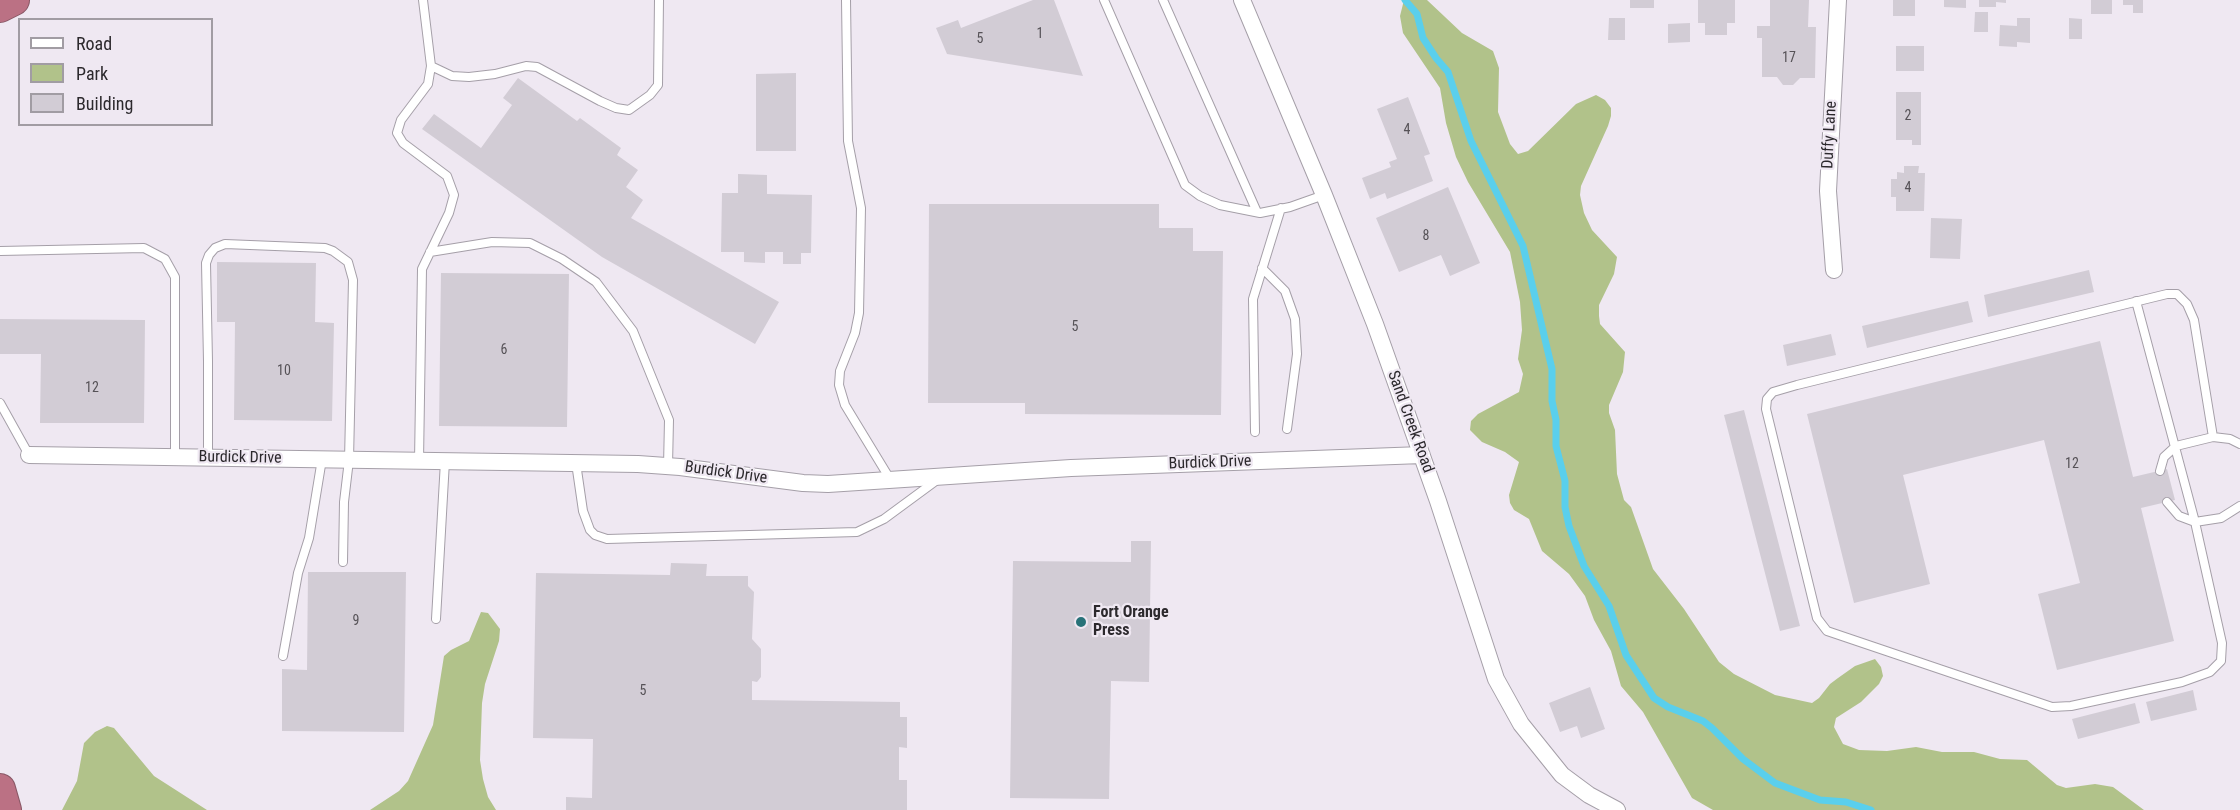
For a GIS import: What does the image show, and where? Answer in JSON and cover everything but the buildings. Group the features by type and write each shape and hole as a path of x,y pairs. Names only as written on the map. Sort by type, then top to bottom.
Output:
{"highway":[{"path":"0,7 14,0"},
{"path":"0,789 6,810"}],"street":[{"name":"Sand Creek Road","path":"1242,0 1324,195 1375,324 1422,455 1483,643 1504,697 1524,729 1562,775 1589,795 1617,810"},
{"name":"Duffy Lane","path":"1834,270 1828,191 1838,0"},
{"name":"Burdick Drive","path":"29,455 668,466 803,483 828,484 1071,468 1422,455"}],"lane":[{"path":"419,461 422,269 449,213 454,195 447,176 403,143 397,133 401,120 428,84 431,66 423,0"},
{"path":"431,66 452,76 469,78 526,66 537,67 600,101 616,108 629,110 651,95 658,85 659,0"},
{"path":"846,0 848,141 861,208 859,313 855,333 840,371 839,385 845,405 890,480"},
{"path":"1104,0 1185,185 1200,196 1220,205 1257,212 1281,208 1324,195"},
{"path":"1163,0 1257,212"},
{"path":"1255,432 1253,299 1281,208"},
{"path":"430,252 492,242 530,243 562,259 596,282 633,331 669,420 668,466"},
{"path":"208,458 206,263 215,248 225,244 325,248 333,251 348,262 353,280 349,460 344,502 343,562"},
{"path":"0,251 51,248 144,249 165,259 175,277 175,457"},
{"path":"1263,268 1285,291 1295,319 1298,354 1287,429"},
{"path":"2136,302 2176,446 2222,643 2221,661 2210,672 2182,682 2071,706 2052,706 1827,631 1816,618 1766,409 1767,399 1773,392 2167,294 2177,294 2187,304 2194,320 2213,437"},
{"path":"0,403 29,455"},
{"path":"2160,471 2164,457 2176,446 2213,437 2230,439 2240,444"},
{"path":"283,656 298,573 309,538 322,459"},
{"path":"436,619 445,461"},
{"path":"576,463 583,511 590,530 595,535 607,539 857,532 884,519 942,476"},
{"path":"2167,502 2179,516 2195,522 2221,518 2240,506"}],"green space":[{"path":"1404,0 1427,0 1462,33 1493,51 1499,68 1498,112 1510,144 1518,154 1528,151 1576,104 1596,95 1605,100 1611,108 1608,126 1581,186 1580,195 1584,213 1592,230 1617,257 1614,274 1599,305 1599,316 1600,324 1625,352 1623,372 1609,405 1609,413 1615,430 1617,474 1624,500 1631,507 1653,569 1684,609 1719,662 1734,674 1775,695 1812,703 1830,684 1855,666 1875,659 1881,667 1883,676 1879,684 1861,702 1836,718 1834,727 1843,744 1859,750 1887,751 1916,747 1942,752 1974,752 2000,759 2027,760 2057,785 2066,788 2095,784 2113,787 2144,810 1713,810 1692,798 1643,712 1621,686 1611,651 1594,620 1585,596 1569,574 1542,551 1529,519 1514,510 1510,503 1509,495 1519,462 1505,452 1482,442 1470,430 1471,421 1478,414 1519,392 1523,374 1518,359 1522,330 1520,302 1510,252 1468,182 1456,157 1446,123 1440,88 1403,33 1400,16"},
{"path":"481,612 488,613 500,629 499,641 485,684 482,703 480,760 488,797 496,810 370,810 399,791 408,781 433,725 444,656 469,641"},
{"path":"107,726 114,728 154,776 207,810 62,810 77,781 84,743 95,732"}],"waterway":[{"path":"1405,0 1417,14 1423,38 1448,72 1471,141 1523,246 1552,369 1556,446 1565,481 1565,507 1569,526 1584,566 1609,606 1626,655 1654,698 1668,707 1703,721 1743,759 1775,783 1820,800 1846,802 1871,810"}],"place":[{"name":"Fort Orange Press","path":"1081,622"}]}
